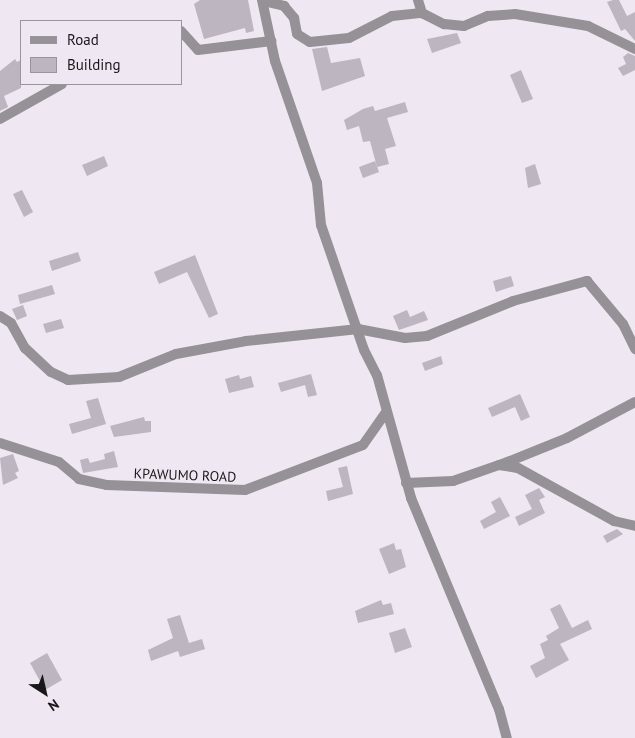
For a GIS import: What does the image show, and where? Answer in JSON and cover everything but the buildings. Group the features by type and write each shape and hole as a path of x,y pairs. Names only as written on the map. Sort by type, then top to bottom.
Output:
{"street":[{"path":"507,738 499,709 406,483 377,375 364,350 321,225 317,183 271,41 262,0 284,6 294,18 297,34 310,42 349,38 392,16 422,12 444,24 464,26 488,16 552,18 588,26 635,50"},
{"path":"418,0 422,12"},
{"path":"182,32 198,50 271,41"},
{"path":"0,119 60,85"},
{"path":"0,316 10,323 25,348 51,372 68,380 119,377 176,354 206,347 358,329 405,338 427,336 512,301 587,281 623,324 635,349"},
{"path":"406,483 453,482 567,438 635,402"},
{"name":"KPAWUMO ROAD","path":"0,443 59,462 79,479 107,485 245,490 363,445 386,413"},
{"path":"499,465 518,468 614,521 635,526"}]}
